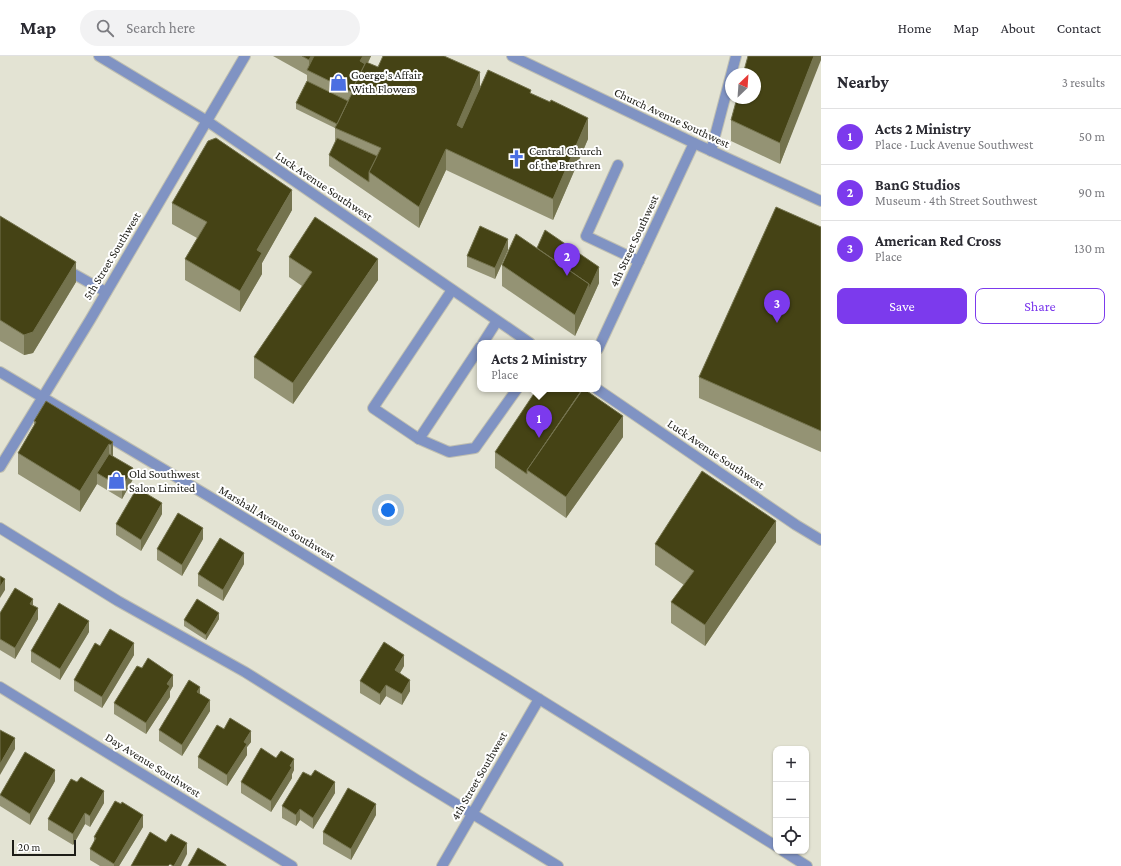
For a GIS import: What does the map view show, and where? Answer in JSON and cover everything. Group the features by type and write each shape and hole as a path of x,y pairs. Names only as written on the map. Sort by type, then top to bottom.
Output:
{"street":[{"name":"Luck Avenue Southwest","path":"99,56 207,121 526,340"},
{"name":"5th Street Southwest","path":"0,467 43,398 245,56"},
{"name":"Church Avenue Southwest","path":"512,56 711,151 821,201"},
{"path":"711,151 736,56"},
{"name":"4th Street Southwest","path":"601,343 694,143"},
{"path":"618,165 586,236 639,261"},
{"path":"54,262 106,292"},
{"path":"452,290 373,408 419,439 449,452 475,448 514,392"},
{"path":"485,340 498,321"},
{"path":"419,439 477,352"},
{"name":"Marshall Avenue Southwest","path":"0,372 217,501 773,844"},
{"name":"Luck Avenue Southwest","path":"601,392 796,525 821,540"},
{"path":"0,528 118,601 245,672 558,866"},
{"name":"Day Avenue Southwest","path":"0,687 292,866"},
{"name":"4th Street Southwest","path":"442,866 539,699"},
{"path":"788,854 807,866"}],"building":[{"path":"302,56 311,56 309,60"},
{"path":"314,56 363,56 360,61 365,64 352,92 307,70"},
{"path":"383,56 444,56 480,72 457,125 462,128 488,70 531,90 530,93 550,102 551,100 588,118 553,199 446,149 419,207 369,172 381,148 335,128 366,62 378,67"},
{"path":"748,56 814,56 780,143 731,120 735,104 761,104 761,68 745,68"},
{"path":"307,81 348,101 337,124 296,103"},
{"path":"216,138 292,190 257,250 262,253 240,291 185,259 207,222 172,203 208,141"},
{"path":"337,138 377,156 369,172 369,182 329,155"},
{"path":"776,207 821,227 821,431 699,377"},
{"path":"0,216 76,262 33,332 24,335 0,320"},
{"path":"315,217 378,259 293,383 254,357 312,272 289,257"},
{"path":"480,226 508,239 495,268 467,256"},
{"path":"545,230 599,267 589,289 589,284 537,248"},
{"path":"516,234 589,284 575,315 502,265"},
{"path":"535,392 580,392 527,470 527,474 495,452"},
{"path":"581,392 588,392 623,416 566,497 527,470"},
{"path":"46,401 113,442 111,445 109,444 80,491 18,453"},
{"path":"109,454 133,468 122,488 97,473"},
{"path":"702,471 776,521 705,625 671,602 694,571 655,544"},
{"path":"137,488 162,503 141,540 116,524"},
{"path":"178,513 203,528 182,565 157,549"},
{"path":"220,538 244,553 223,590 198,574"},
{"path":"0,576 5,579 0,587"},
{"path":"15,588 33,599 30,604 38,608 15,648 0,639 0,613"},
{"path":"197,599 219,613 206,635 184,620"},
{"path":"59,603 89,621 60,669 31,651"},
{"path":"110,629 134,643 102,697 74,680 95,643 100,646"},
{"path":"384,642 404,655 395,670 410,680 402,694 386,685 380,694 360,681"},
{"path":"148,658 173,675 167,684 170,686 146,723 114,703 137,666 142,668"},
{"path":"189,680 200,687 197,692 210,700 182,745 159,730"},
{"path":"230,718 251,731 244,742 247,744 227,775 198,757 217,725 224,729"},
{"path":"0,730 15,738 0,764"},
{"path":"261,748 276,758 281,751 294,759 290,766 292,767 271,801 241,782"},
{"path":"25,752 55,770 30,814 0,795"},
{"path":"315,770 335,782 313,818 300,809 296,815 282,806 303,772 311,776"},
{"path":"81,777 104,791 90,816 85,813 73,834 48,819 71,779 77,782"},
{"path":"348,788 376,804 351,849 323,832"},
{"path":"115,801 121,804 122,802 143,815 114,864 90,849 96,838 94,837"},
{"path":"150,832 166,842 171,834 187,843 174,866 170,864 168,866 131,866"},
{"path":"198,848 226,865 226,866 188,866"}],"place":[{"name":"Goerge's Affair With Flowers","path":"338,82"},
{"name":"Central Church of the Brethren","path":"516,158"},
{"name":"BanG Studios","path":"567,276"},
{"name":"American Red Cross","path":"777,323"},
{"name":"Acts 2 Ministry","path":"539,438"},
{"name":"Old Southwest Salon Limited","path":"116,481"}]}
